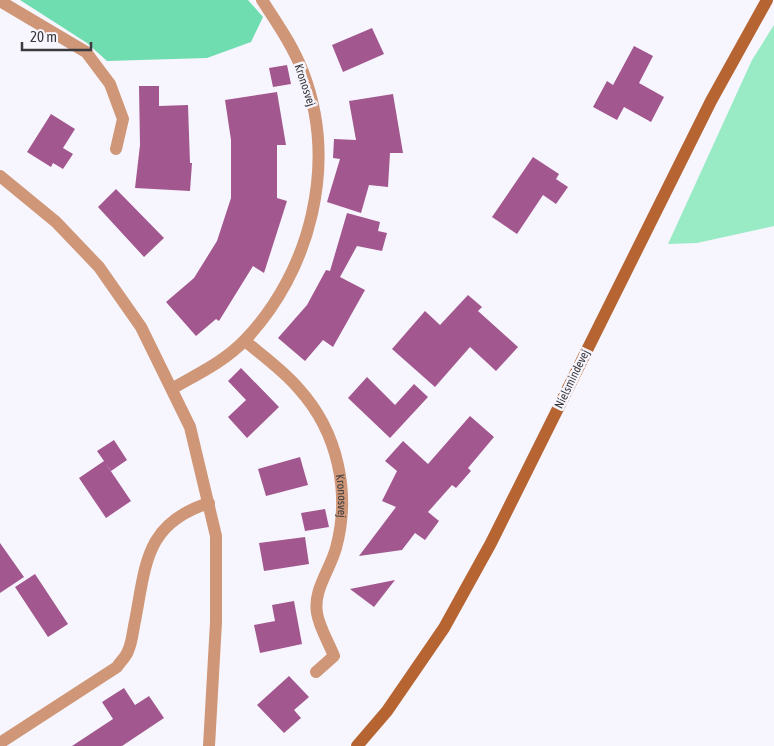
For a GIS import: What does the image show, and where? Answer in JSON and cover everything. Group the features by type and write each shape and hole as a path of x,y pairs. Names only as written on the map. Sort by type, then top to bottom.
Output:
{"street":[{"name":"Kronosvej","path":"173,388 217,364 245,341 265,316 295,268 310,226 316,188 318,149 314,114 303,74 288,40 262,0"},
{"name":"Nielsmindevej","path":"357,746 387,711 454,611 491,543 711,101 767,0"},
{"path":"0,1 86,52 110,84 122,119 116,150"},
{"path":"0,176 56,222 99,267 141,327 173,388 190,426 216,536 216,603 209,746"},
{"name":"Kronosvej","path":"245,341 299,388 319,416 334,447 342,481 342,516 337,541 318,593 317,607 317,614 334,656 316,672"},
{"path":"0,742 117,667 129,651 147,559 155,539 170,522 188,510 209,503"}],"green space":[{"path":"20,0 248,0 263,17 251,42 207,58 107,61 87,43"},
{"path":"774,25 774,226 697,243 668,244 752,60"}],"building":[{"path":"372,28 384,54 343,72 332,45"},
{"path":"634,46 653,56 639,83 664,97 651,122 624,107 617,120 593,107 607,81 613,85"},
{"path":"287,65 291,84 273,87 269,68"},
{"path":"139,86 159,86 159,106 188,105 190,163 192,163 190,191 135,188 140,145"},
{"path":"277,92 286,145 277,145 277,198 287,201 264,273 253,266 219,321 216,319 196,336 166,302 194,278 217,241 231,198 231,140 225,100"},
{"path":"393,94 403,153 390,153 388,187 369,185 361,213 327,202 340,159 333,158 334,139 356,140 349,101"},
{"path":"51,114 75,129 63,148 73,154 63,169 53,163 51,167 27,152"},
{"path":"533,157 559,174 556,179 568,187 556,204 543,195 517,234 492,217"},
{"path":"116,189 164,238 144,257 98,207"},
{"path":"347,213 380,222 378,231 387,233 382,251 357,246 340,277 365,290 333,347 323,340 305,361 278,338 307,305 326,270 330,271"},
{"path":"468,295 482,307 478,311 518,347 496,371 470,347 435,387 392,349 425,311 440,325"},
{"path":"241,368 279,407 247,438 228,417 246,400 228,381"},
{"path":"367,377 395,405 414,384 428,397 390,438 348,398"},
{"path":"470,416 494,437 468,468 471,471 456,488 452,485 428,512 439,521 425,540 415,533 402,550 359,556 396,507 382,501 397,471 385,461 403,441 428,464"},
{"path":"114,440 127,460 111,471 97,451"},
{"path":"300,457 308,485 266,496 258,469"},
{"path":"104,461 131,501 106,518 79,478"},
{"path":"325,509 329,527 305,531 301,513"},
{"path":"305,537 309,564 264,571 259,543"},
{"path":"0,543 24,577 0,593"},
{"path":"35,574 68,624 48,637 15,587"},
{"path":"395,580 374,607 350,589"},
{"path":"294,601 302,644 260,653 254,625 275,621 272,605"},
{"path":"289,676 309,697 294,710 301,718 284,733 257,705"},
{"path":"124,688 135,705 149,696 164,718 122,746 72,746 113,719 102,702"}]}
